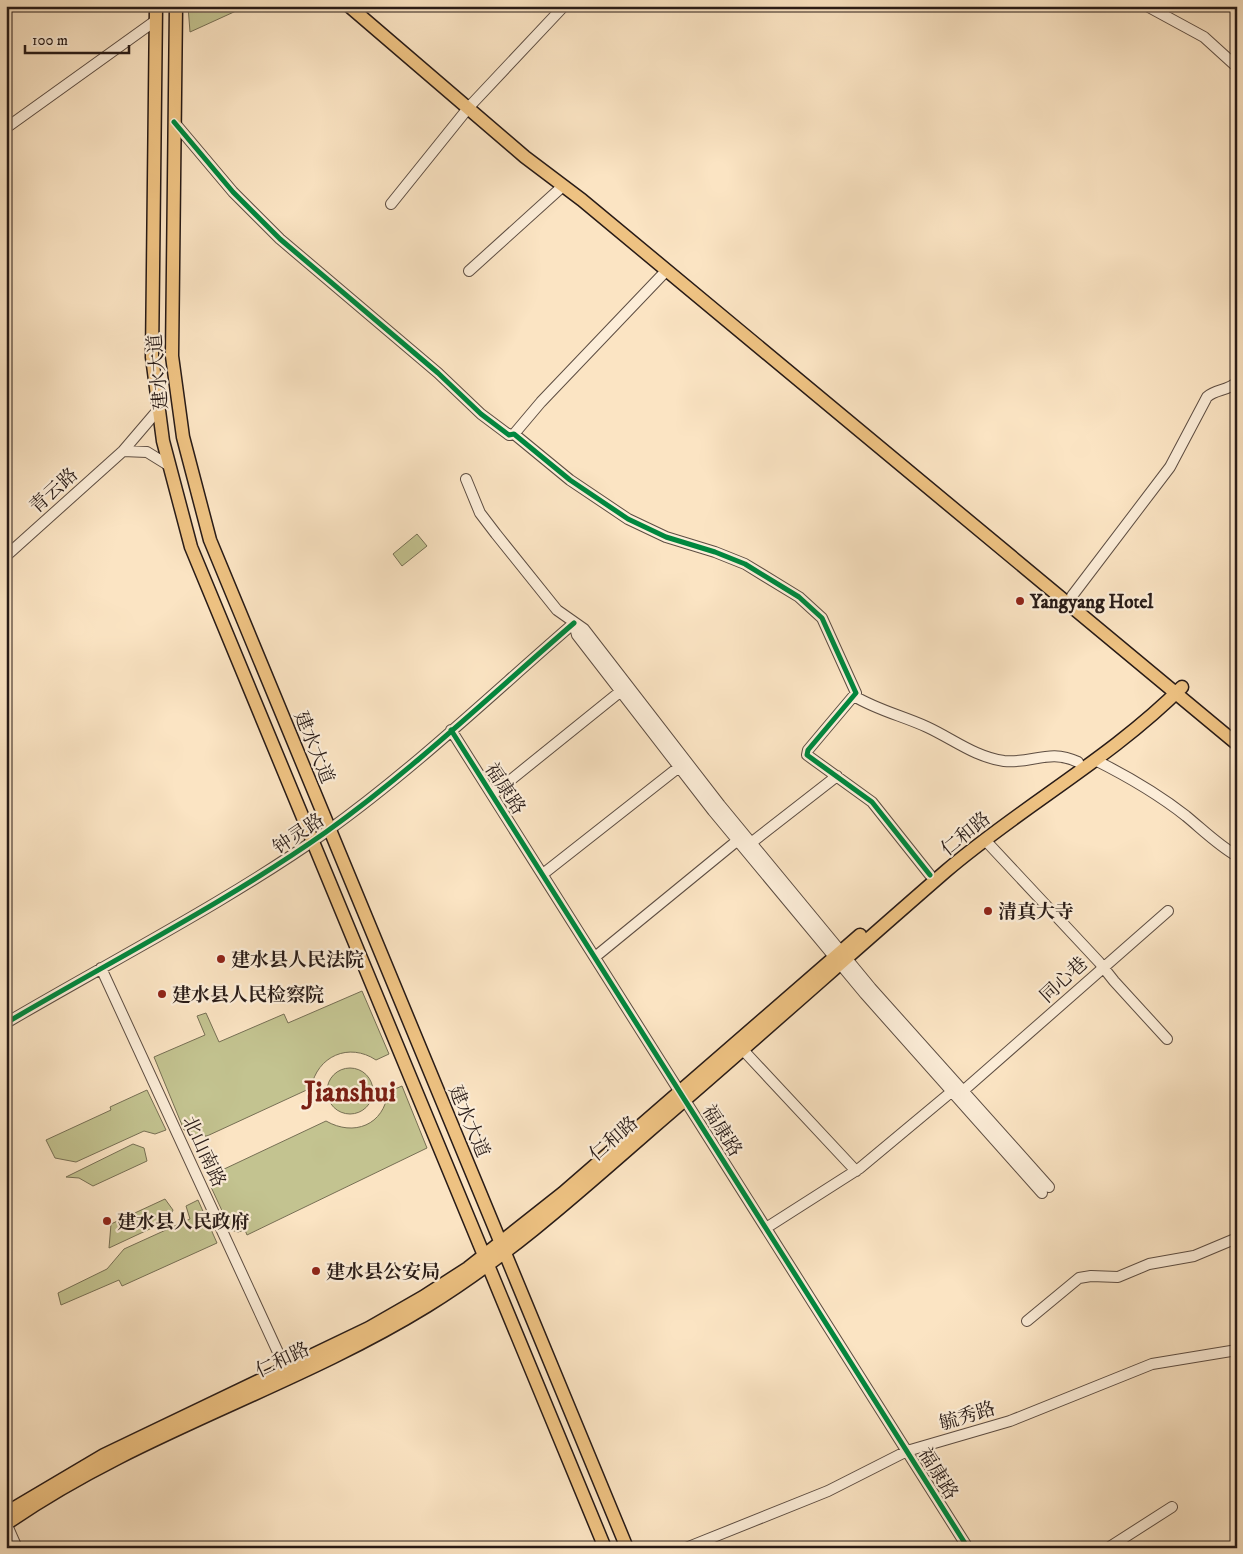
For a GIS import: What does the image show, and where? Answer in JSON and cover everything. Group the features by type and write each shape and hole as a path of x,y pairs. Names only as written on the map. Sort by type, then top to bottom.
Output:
{"main road":[{"name":"建水大道","path":"156,6 152,339 158,410 168,465 190,547 605,1548"},
{"name":"建水大道","path":"176,6 172,347 184,445 210,540 627,1548"},
{"path":"348,6 530,151 587,193 760,344 1176,688 1237,733"},
{"path":"361,6 471,104 525,157 1072,596 1237,744"},
{"name":"仁和路","path":"6,1512 104,1455 402,1320 486,1261 683,1096 840,958 984,840 1131,732 1176,688"},
{"name":"仁和路","path":"683,1096 743,1050 930,875 983,831 1176,688"},
{"name":"仁和路","path":"6,1524 44,1500 109,1464 288,1372"}],"street":[{"path":"391,204 471,104 564,6"},
{"path":"1147,6 1204,37 1237,67"},
{"path":"6,128 155,21"},
{"path":"174,122 233,192 280,239 438,373 480,414 510,436 514,434 541,402 666,271"},
{"path":"469,272 563,186"},
{"path":"1072,596 1170,467 1207,396 1212,392 1230,388 1237,382"},
{"name":"青云路","path":"6,556 123,451 158,410"},
{"path":"514,434 570,480 628,519 666,537 715,552 745,564 799,597 822,618 856,694 807,752 807,755 872,802 930,875"},
{"path":"123,451 147,452 168,465"},
{"path":"466,479 480,513 496,534 557,610 584,629 840,958"},
{"path":"574,623 577,635 738,840 1045,1190"},
{"name":"钟灵路","path":"6,1023 236,890 312,842 384,789 574,623"},
{"path":"492,794 621,692"},
{"path":"854,696 869,705 928,728 961,746 989,757 1013,761 1056,755 1066,756 1078,762"},
{"name":"福康路","path":"451,730 968,1548"},
{"path":"1094,760 1160,797 1187,817 1208,836 1237,856"},
{"path":"543,874 679,767"},
{"path":"751,843 837,776"},
{"path":"595,957 738,840"},
{"name":"同心巷","path":"766,1228 856,1171 958,1090 1104,968 984,840"},
{"path":"1167,1039 1104,968 1168,911"},
{"name":"北山南路","path":"101,968 288,1372"},
{"path":"743,1050 856,1171"},
{"path":"1027,1321 1079,1278 1091,1276 1118,1277 1149,1264 1194,1256 1237,1238"},
{"name":"毓秀路","path":"686,1548 828,1490 907,1451 1010,1420 1152,1364 1237,1350"},
{"path":"1108,1548 1172,1507"},
{"path":"6,1524 17,1548"},
{"path":"6,1540 10,1548"}],"green space":[{"path":"188,6 247,6 190,32"},
{"path":"417,534 427,546 402,566 393,554"},
{"path":"362,991 389,1054 376,1060 355,1052 336,1055 327,1060 320,1068 314,1077 311,1088 207,1136 194,1136 184,1130 154,1057 205,1035 197,1016 206,1013 219,1042 284,1014 288,1023"},
{"path":"355,1068 367,1074 372,1082 372,1100 367,1108 359,1113 345,1114 333,1108 328,1100 327,1086 333,1074 341,1069"},
{"path":"402,1086 427,1148 247,1235 245,1230 238,1232 231,1230 211,1187 220,1171 326,1121 347,1128 357,1128 366,1125 381,1113 388,1092"},
{"path":"147,1090 166,1130 155,1134 144,1131 76,1162 55,1158 46,1140 111,1110 110,1107"},
{"path":"133,1144 144,1148 147,1161 93,1186 79,1178 66,1177"},
{"path":"165,1199 173,1210 169,1220 109,1248 111,1224"},
{"path":"198,1200 217,1243 122,1286 119,1280 61,1305 58,1293 107,1269 124,1249 190,1219 186,1206"}],"cycle path":[{"path":"174,122 233,192 280,239 438,373 481,414 509,435 514,434 570,480 628,519 666,537 715,552 745,564 799,597 822,618 856,693 808,750 807,755 872,802 930,875"},
{"path":"6,1023 209,907 326,832 422,757 574,623"},
{"path":"451,730 968,1548"}],"place":[{"name":"Yangyang Hotel","path":"1020,601"},
{"name":"清真大寺","path":"988,911"},
{"name":"建水县人民法院","path":"221,959"},
{"name":"建水县人民检察院","path":"162,994"},
{"name":"建水县人民政府","path":"107,1221"},
{"name":"建水县公安局","path":"316,1271"}],"district":[{"name":"Jianshui","path":"350,1091"}]}
